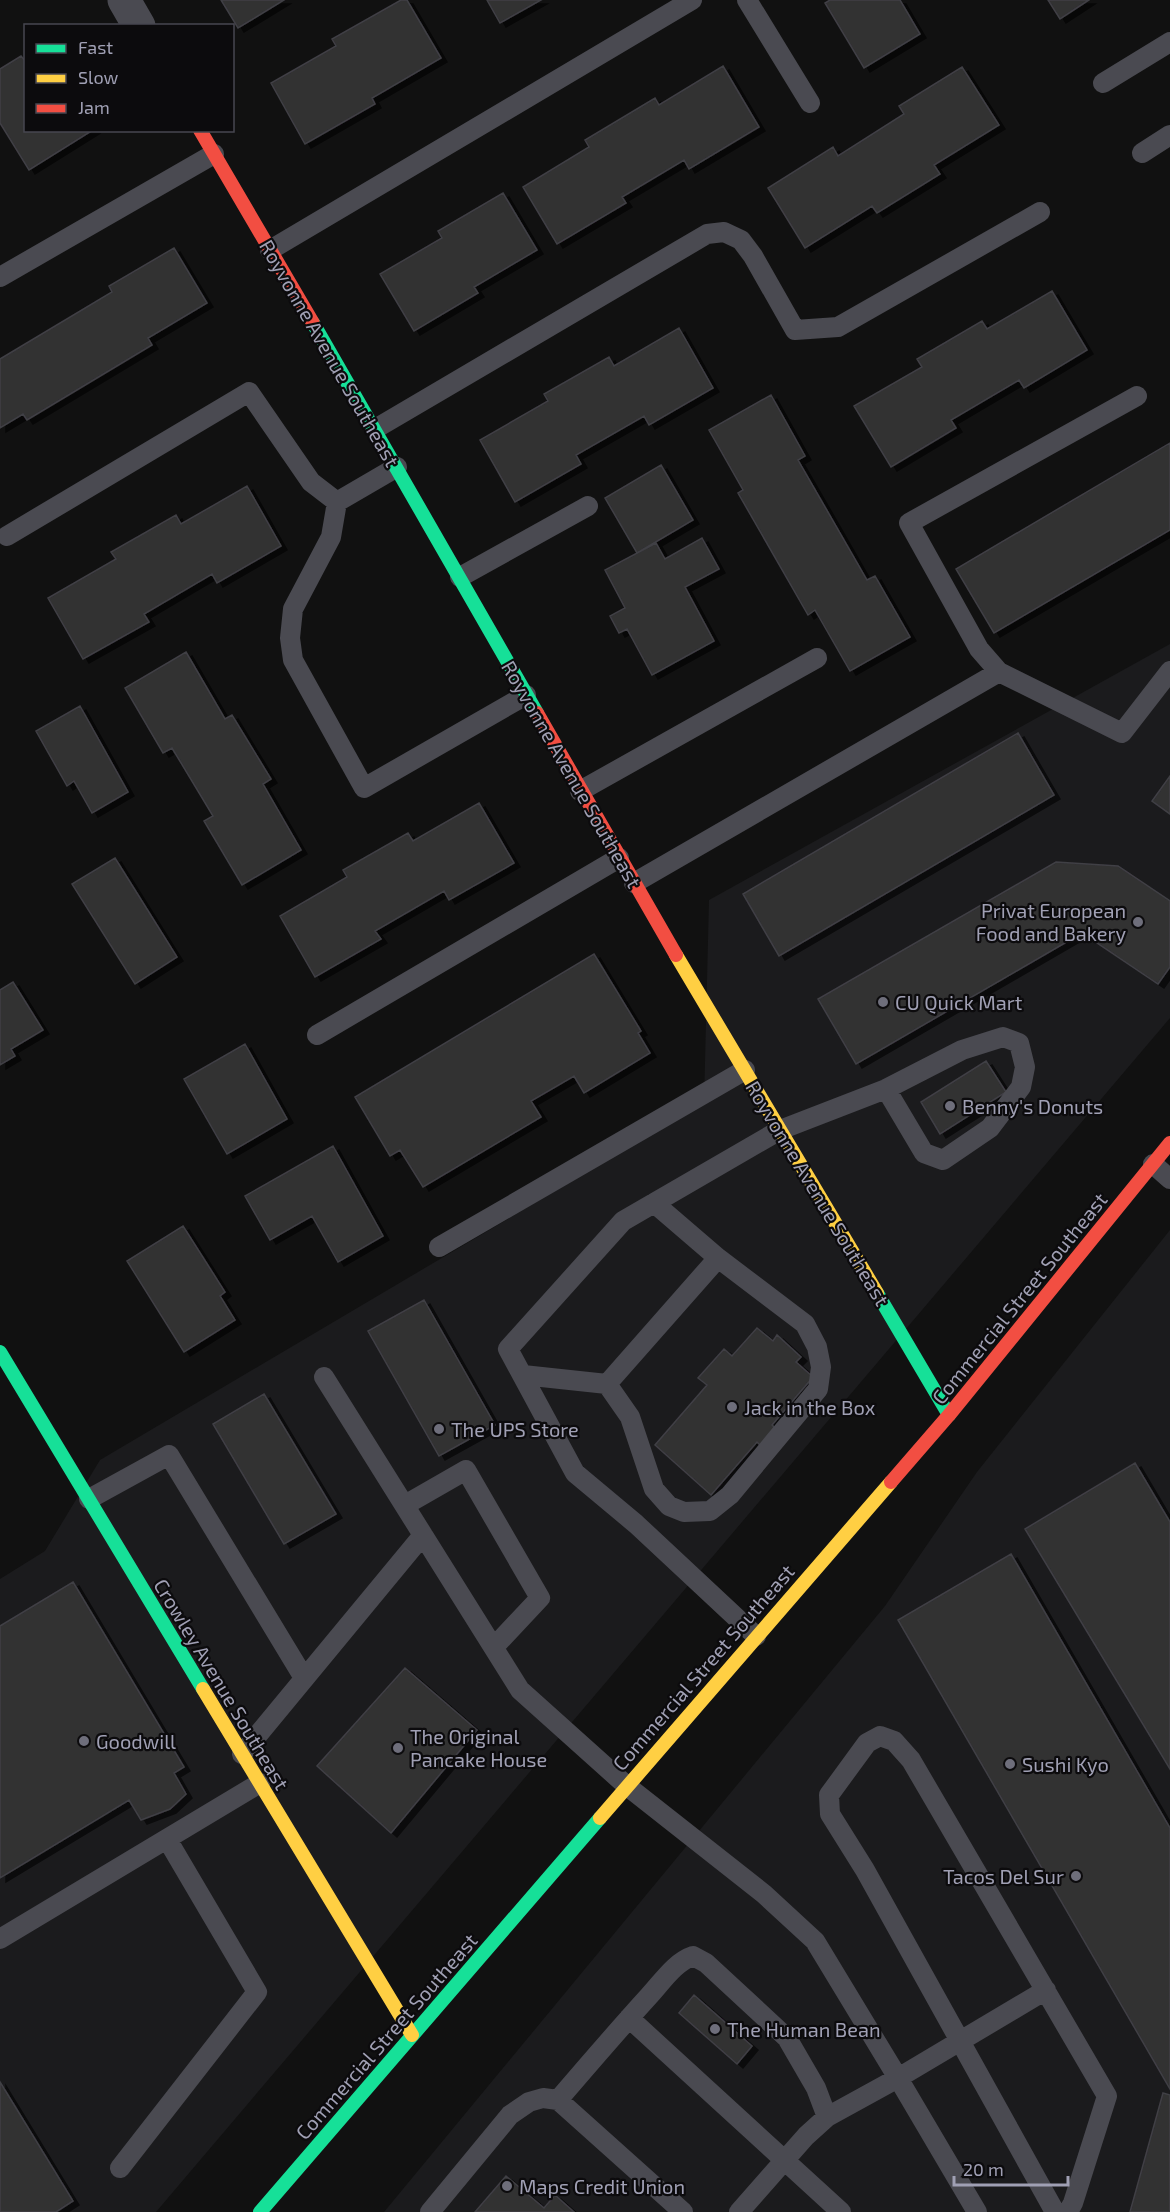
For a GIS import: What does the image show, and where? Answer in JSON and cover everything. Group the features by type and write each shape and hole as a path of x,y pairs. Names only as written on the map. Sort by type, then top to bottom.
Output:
{"street":[{"path":"124,0 138,24"},
{"name":"Royvonne Avenue Southeast","path":"201,132 397,467 619,858 949,1415"},
{"name":"Commercial Street Southeast","path":"260,2212 949,1415 1170,1143"},
{"name":"Crowley Avenue Southeast","path":"0,1352 412,2035"}],"lane":[{"path":"270,250 692,0"},
{"path":"747,0 810,103"},
{"path":"1103,83 1170,42"},
{"path":"1142,153 1170,135"},
{"path":"0,277 214,154"},
{"path":"375,429 707,234 724,232 741,240 753,256 795,330 838,327 1040,212"},
{"path":"7,536 249,392 311,482 337,502"},
{"path":"1137,396 909,523 979,649 999,672 1122,733 1170,671"},
{"path":"337,502 397,467"},
{"path":"337,502 331,537 293,609 290,638 293,660 364,788 526,695"},
{"path":"460,577 588,506"},
{"path":"580,791 817,658"},
{"path":"634,883 999,672"},
{"path":"316,1035 619,858"},
{"path":"756,1636 636,1524 575,1473 508,1349 623,1221 780,1130 886,1089 962,1050 1003,1037 1019,1043 1025,1067 1021,1088 990,1128 944,1160 924,1153 886,1089"},
{"path":"439,1247 745,1070"},
{"path":"1153,1164 1170,1179"},
{"path":"523,1375 607,1384 630,1417 654,1489 669,1506 684,1512 710,1511 730,1495 818,1389 821,1367 817,1347 805,1324 718,1258 654,1203"},
{"path":"607,1384 718,1258"},
{"path":"324,1377 520,1690 627,1786 764,1894 815,1941 977,2212"},
{"path":"89,1499 169,1455 304,1678"},
{"path":"405,1505 466,1470 540,1598 494,1647"},
{"path":"242,1754 423,1535"},
{"path":"1055,2212 866,1870 830,1814 829,1795 860,1751 867,1743 880,1736 894,1741 911,1760 1107,2096 1068,2212"},
{"path":"0,1939 260,1783"},
{"path":"120,2168 257,1992 167,1839"},
{"path":"558,2100 684,1959 693,1956 706,1963 786,2038 816,2088 826,2117"},
{"path":"739,2212 784,2160 826,2117 898,2078 1046,1990"},
{"path":"629,2018 841,2212"},
{"path":"430,2212 510,2115 529,2102 543,2097 558,2100 683,2212"}],"shaded area":[{"path":"1170,644 1170,1018 156,2212 0,2212 0,1579 45,1551 100,1460 704,1103 709,900"},
{"path":"1170,1230 1170,2212 384,2212 885,1606 977,1472"}],"building":[{"path":"221,0 284,0 238,28"},
{"path":"401,0 407,0 441,58 372,98 375,104 305,144 271,83 336,46 332,39"},
{"path":"487,0 541,0 500,23"},
{"path":"830,0 900,0 920,34 864,68 825,3"},
{"path":"1048,0 1089,0 1060,19"},
{"path":"21,56 24,60 24,132 90,132 29,170 0,123 0,69"},
{"path":"723,66 759,127 689,169 684,160 622,197 626,203 557,244 523,187 589,147 585,140 655,98 659,105"},
{"path":"962,67 999,125 934,165 940,174 877,213 872,206 805,248 768,188 833,147 838,156 904,114 899,106"},
{"path":"503,193 537,250 474,287 478,293 414,331 380,274 442,238 438,231"},
{"path":"174,248 207,303 148,338 152,345 27,420 23,414 0,428 0,359 112,292 109,286"},
{"path":"1052,291 1087,350 1024,388 1019,380 951,420 956,428 891,467 854,406 922,367 917,359 982,321 987,329"},
{"path":"679,328 713,388 649,425 644,416 576,455 581,464 515,502 480,440 548,401 544,394 609,357 614,366"},
{"path":"771,395 805,456 798,460 867,580 875,576 910,637 850,671 815,610 808,615 738,493 743,490 709,430"},
{"path":"1170,443 1170,530 994,633 956,569"},
{"path":"661,465 693,520 637,553 605,498"},
{"path":"247,486 281,546 217,583 212,574 144,614 149,622 83,659 48,598 116,559 111,552 176,515 181,524"},
{"path":"702,538 719,569 685,587 714,641 652,675 627,629 619,633 610,616 625,608 605,570 656,543 665,559"},
{"path":"186,652 225,719 232,715 271,779 263,784 301,850 242,885 204,821 213,816 172,748 163,753 125,688"},
{"path":"80,706 128,792 92,813 74,781 67,786 36,731"},
{"path":"1018,733 1054,795 779,956 743,894"},
{"path":"1170,776 1170,814 1152,801"},
{"path":"479,803 514,863 449,900 444,891 375,931 381,939 315,977 280,916 347,877 343,870 408,833 413,841"},
{"path":"115,858 177,957 135,984 72,884"},
{"path":"1056,862 1118,866 1170,901 1170,967 1158,984 1082,933 856,1064 818,999"},
{"path":"594,954 641,1031 638,1033 650,1053 584,1093 574,1076 531,1101 541,1117 423,1187 400,1150 390,1156 355,1097"},
{"path":"13,982 43,1030 11,1049 15,1056 0,1065 0,990"},
{"path":"245,1044 287,1119 227,1154 184,1079"},
{"path":"986,1061 1006,1092 940,1134 921,1102"},
{"path":"333,1146 383,1236 338,1262 312,1216 270,1240 245,1196"},
{"path":"183,1226 225,1292 220,1296 235,1320 184,1352 127,1261"},
{"path":"424,1300 495,1425 439,1456 368,1331"},
{"path":"757,1328 773,1341 777,1335 801,1357 796,1362 813,1377 772,1425 776,1429 761,1446 757,1442 711,1495 655,1445 707,1385 698,1378 724,1349 732,1356"},
{"path":"264,1394 336,1514 284,1544 213,1424"},
{"path":"1135,1463 1170,1522 1170,1769 1025,1529"},
{"path":"1011,1554 1170,1828 1170,2089 898,1620"},
{"name":"Goodwill","path":"73,1582 184,1767 174,1773 186,1794 170,1809 141,1820 129,1800 0,1878 0,1626"},
{"name":"The Original Pancake House","path":"405,1668 477,1730 391,1833 317,1766"},
{"name":"The Human Bean","path":"694,1995 752,2046 737,2064 679,2013"},
{"path":"0,2082 73,2201 56,2212 0,2212"},
{"path":"1163,2093 1170,2095 1170,2212 1130,2212"},
{"name":"Maps Credit Union","path":"506,2176 544,2208 555,2195 574,2212 475,2212"}],"traffic: fast":[{"path":"313,323 537,713"},
{"path":"877,1293 949,1415"},
{"path":"0,1352 203,1689"},
{"path":"260,2212 600,1818"}],"traffic: slow":[{"path":"676,955 877,1293"},
{"path":"600,1818 891,1482"},
{"path":"203,1689 412,2035"}],"traffic: jam":[{"path":"201,132 313,323"},
{"path":"537,713 676,955"},
{"path":"891,1482 949,1415 1170,1143"}],"place":[{"name":"Privat European Food and Bakery","path":"1138,922"},
{"name":"CU Quick Mart","path":"883,1002"},
{"name":"Benny's Donuts","path":"950,1106"},
{"name":"Jack in the Box","path":"732,1407"},
{"name":"The UPS Store","path":"439,1429"},
{"name":"Goodwill","path":"84,1741"},
{"name":"The Original Pancake House","path":"398,1748"},
{"name":"Sushi Kyo","path":"1010,1764"},
{"name":"Tacos Del Sur","path":"1076,1876"},
{"name":"The Human Bean","path":"715,2029"},
{"name":"Maps Credit Union","path":"507,2186"}]}
